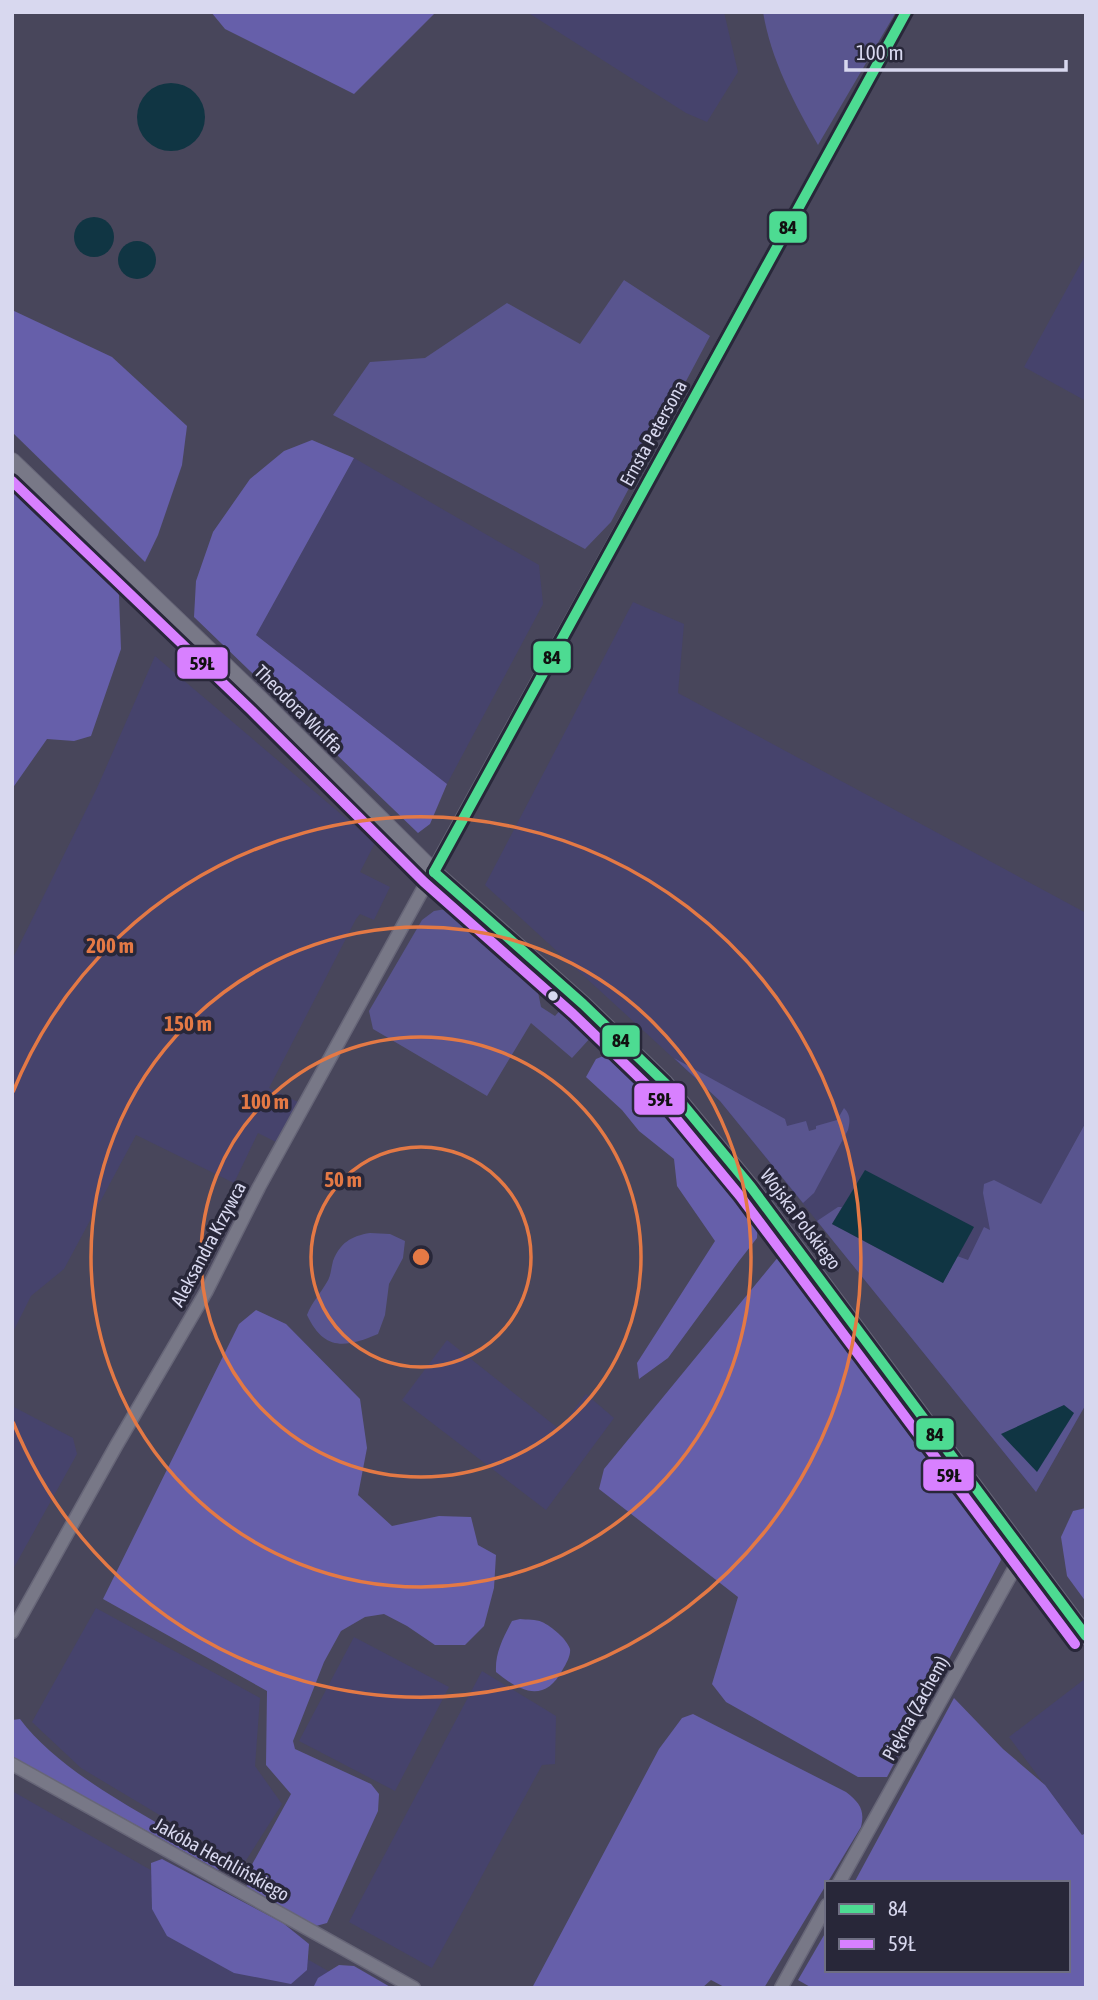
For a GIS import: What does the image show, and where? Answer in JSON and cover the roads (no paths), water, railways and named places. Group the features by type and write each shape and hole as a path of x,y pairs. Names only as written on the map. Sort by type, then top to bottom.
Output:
{"street":[{"name":"Ernsta Petersona","path":"434,872 906,12"},
{"name":"Theodora Wulffa","path":"12,461 181,622 434,872"},
{"name":"Wojska Polskiego","path":"434,872 583,1004 665,1083 751,1186 1086,1636"},
{"name":"Aleksandra Krzywca","path":"12,1632 206,1292 265,1176 434,872"},
{"name":"Piękna (Zachem)","path":"840,1881 1023,1553"},
{"name":"Jakóba Hechlińskiego","path":"12,1764 414,1988"},
{"path":"781,1988 825,1909"}],"water":[{"path":"171,83 184,86 195,93 202,104 205,117 202,130 195,141 184,148 171,151 158,148 147,141 140,130 137,117 140,104 147,93 158,86"},
{"path":"94,217 108,223 114,237 108,251 94,257 80,251 74,237 80,223"},
{"path":"137,241 150,247 156,260 150,273 137,279 124,273 118,260 124,247"},
{"path":"865,1170 974,1227 943,1283 832,1224"},
{"path":"1064,1405 1074,1413 1037,1472 1001,1434"}]}
